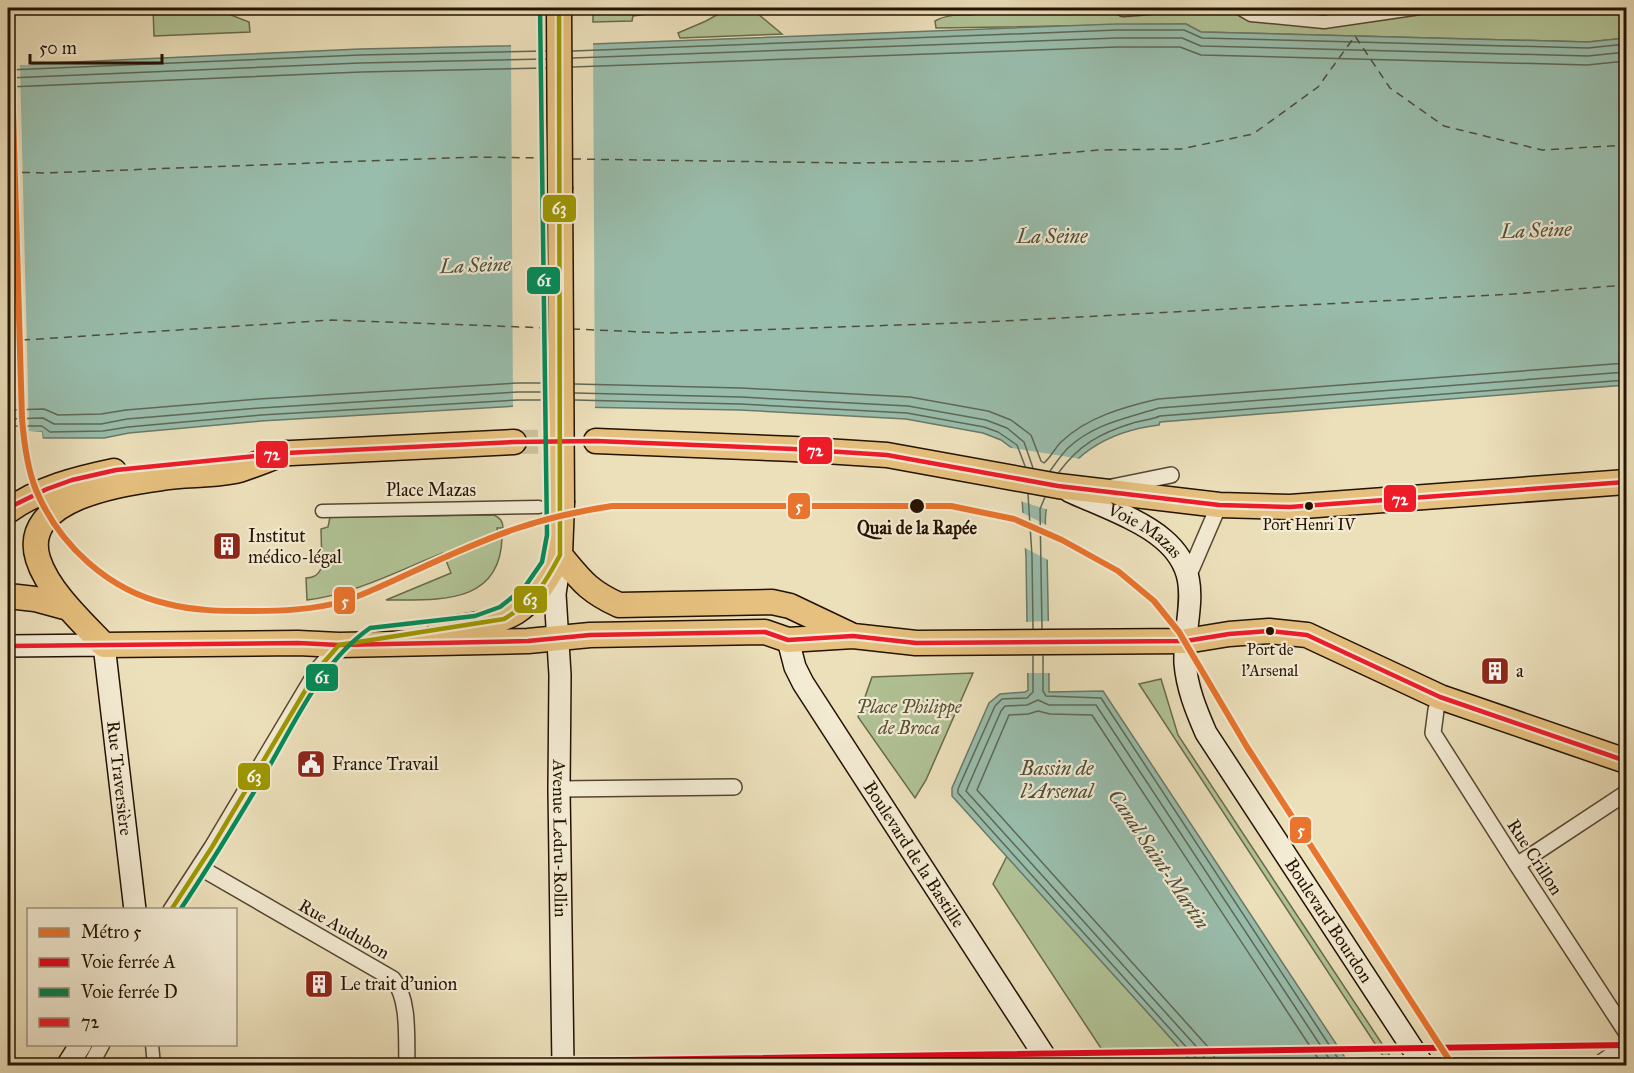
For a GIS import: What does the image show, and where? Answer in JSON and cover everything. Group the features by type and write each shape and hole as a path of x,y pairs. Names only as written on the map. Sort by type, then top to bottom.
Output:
{"main road":[{"path":"559,8 550,505 560,555 592,591 619,605 772,602 790,606 853,636"},
{"path":"596,441 887,455 1021,478 1101,498 1219,505 1290,507 1626,482"},
{"path":"9,509 47,489 72,480 116,470 286,453 514,442"},
{"path":"104,645 68,608 47,577 37,556 37,538 40,528 57,509 72,499 92,492 162,478 238,470 286,453"},
{"name":"Voie Mazas","path":"1101,498 1162,538 1176,551 1186,567 1191,600 1186,641"},
{"path":"339,645 504,619 527,605 547,580 560,555"},
{"name":"Avenue Ledru-Rollin","path":"560,555 555,594 560,675 559,789 563,1065"},
{"path":"8,596 35,599 68,608"},
{"path":"8,646 520,642 590,635 765,632 788,640 853,636 916,643 1102,642 1186,641 1229,634 1269,631 1307,635 1440,698 1626,761"},
{"name":"Boulevard de la Bastille","path":"788,640 795,668 803,683 1044,1063"},
{"name":"Boulevard Bourdon","path":"1186,641 1187,678 1194,706 1206,733 1424,1065"},
{"name":"Rue Traversière","path":"104,645 135,908"},
{"path":"67,1065 80,1046"}],"street":[{"path":"1121,8 1123,10 1149,8"},
{"path":"1239,8 1251,15 1324,22 1420,8"},
{"path":"1101,498 1171,476"},
{"name":"Place Mazas","path":"322,511 550,505"},
{"path":"1188,577 1219,505"},
{"path":"172,908 199,867 318,669 339,645"},
{"name":"Rue Crillon","path":"1440,698 1433,734 1626,1032"},
{"path":"559,789 734,787"},
{"path":"1517,866 1626,793"},
{"name":"Rue Audubon","path":"199,867 393,980 399,987 404,1001 407,1065"},
{"path":"1596,1065 1626,1045"},
{"path":"90,1065 101,1046"},
{"path":"152,1046 154,1065"}],"green space":[{"path":"153,8 213,8 249,22 250,32 154,36"},
{"path":"286,8 336,8 328,14"},
{"path":"336,8 507,8 508,14 415,13"},
{"path":"593,8 676,8 633,16 632,21 593,22"},
{"path":"729,8 751,8 782,34 680,38 678,33"},
{"path":"973,8 1626,8 1626,38 1588,42 1201,32 1186,24 936,28 935,21 953,15 972,15"},
{"path":"494,515 501,520 503,526 503,528 497,528 498,538 502,538 498,560 490,577 477,588 444,598 386,600 451,573 443,553 341,593 307,600 306,578 316,575 322,566 321,529 328,527 330,517"},
{"name":"Place Philippe de Broca","path":"973,673 926,780 915,798 858,717 872,677"},
{"path":"1161,679 1178,735 1396,1065 1389,1065 1139,684"},
{"path":"1007,856 1195,1065 1112,1065 993,884"}],"water":[{"name":"La Seine","path":"1116,24 1186,24 1201,32 1588,42 1626,38 1626,385 1160,422 1159,425 1122,433 1090,449 1064,474 1047,507 1045,524 1049,692 1103,691 1350,1065 1195,1065 952,796 952,788 989,703 1000,694 1028,690 1026,556 1021,484 1013,449 1001,440 983,433 906,419 740,410 518,406 261,421 129,433 104,438 43,438 42,432 8,432 8,65 360,49 592,44"}],"pier":[{"path":"593,41 595,409 513,409 511,43"},
{"path":"30,61 31,65 20,65 29,431 42,432 43,441 40,440 39,435 8,435 8,62"},
{"path":"1006,447 1081,459 1063,482 1049,510 1020,501 1015,463"},
{"path":"1021,512 1050,527 1050,561 1023,547"},
{"path":"1051,621 1052,673 1024,673 1024,622"}],"ferry route":[{"path":"573,159 854,163 969,161 1099,150 1181,149 1253,134 1318,87 1355,36 1390,88 1444,126 1542,150 1626,145"},
{"path":"8,172 44,173 474,157 547,158"},
{"path":"572,329 669,333 984,322 1513,294 1626,285"},
{"path":"8,341 332,320 549,328"}],"tunnel":[{"path":"514,442 596,441"}],"metro line":[{"name":"5","path":"10,8 22,419 26,455 36,490 58,529 72,547 106,577 146,598 178,606 219,611 285,610 333,604 349,599 515,529 563,515 612,506 951,506 1014,519 1062,540 1118,571 1154,601 1179,632 1247,747 1453,1066"}],"rail line":[{"name":"A","path":"221,1066 1626,1045"},
{"name":"D","path":"1271,1066 1370,1060 1626,1060"}],"transit line":[{"name":"61","path":"181,908 237,820 313,690 338,656 353,641 370,628 475,616 500,607 524,588 542,562 547,535 540,8"},
{"name":"63","path":"339,645 504,619 531,599 560,555 559,8"},
{"name":"72","path":"8,508 72,480 116,470 286,453 514,442 596,441 887,455 1058,486 1219,505 1290,507 1626,482"},
{"name":"72","path":"8,646 298,643 339,645 528,641 590,635 765,632 788,640 853,636 916,643 1186,641 1229,634 1269,631 1307,635 1440,697 1626,761"},
{"name":"63","path":"172,908 212,847 318,669 339,645"}],"place":[{"name":"Quai de la Rapée","path":"917,506"},
{"name":"Port Henri IV","path":"1309,506"},
{"name":"Institut médico-légal","path":"227,546"},
{"name":"Port de l'Arsenal","path":"1270,631"},
{"name":"a","path":"1495,671"},
{"name":"France Travail","path":"311,764"},
{"name":"Le trait d'union","path":"319,984"}],"water label":[{"name":"Bassin de l'Arsenal","path":"1057,780"},
{"name":"Canal Saint-Martin","path":"1159,859"}]}
